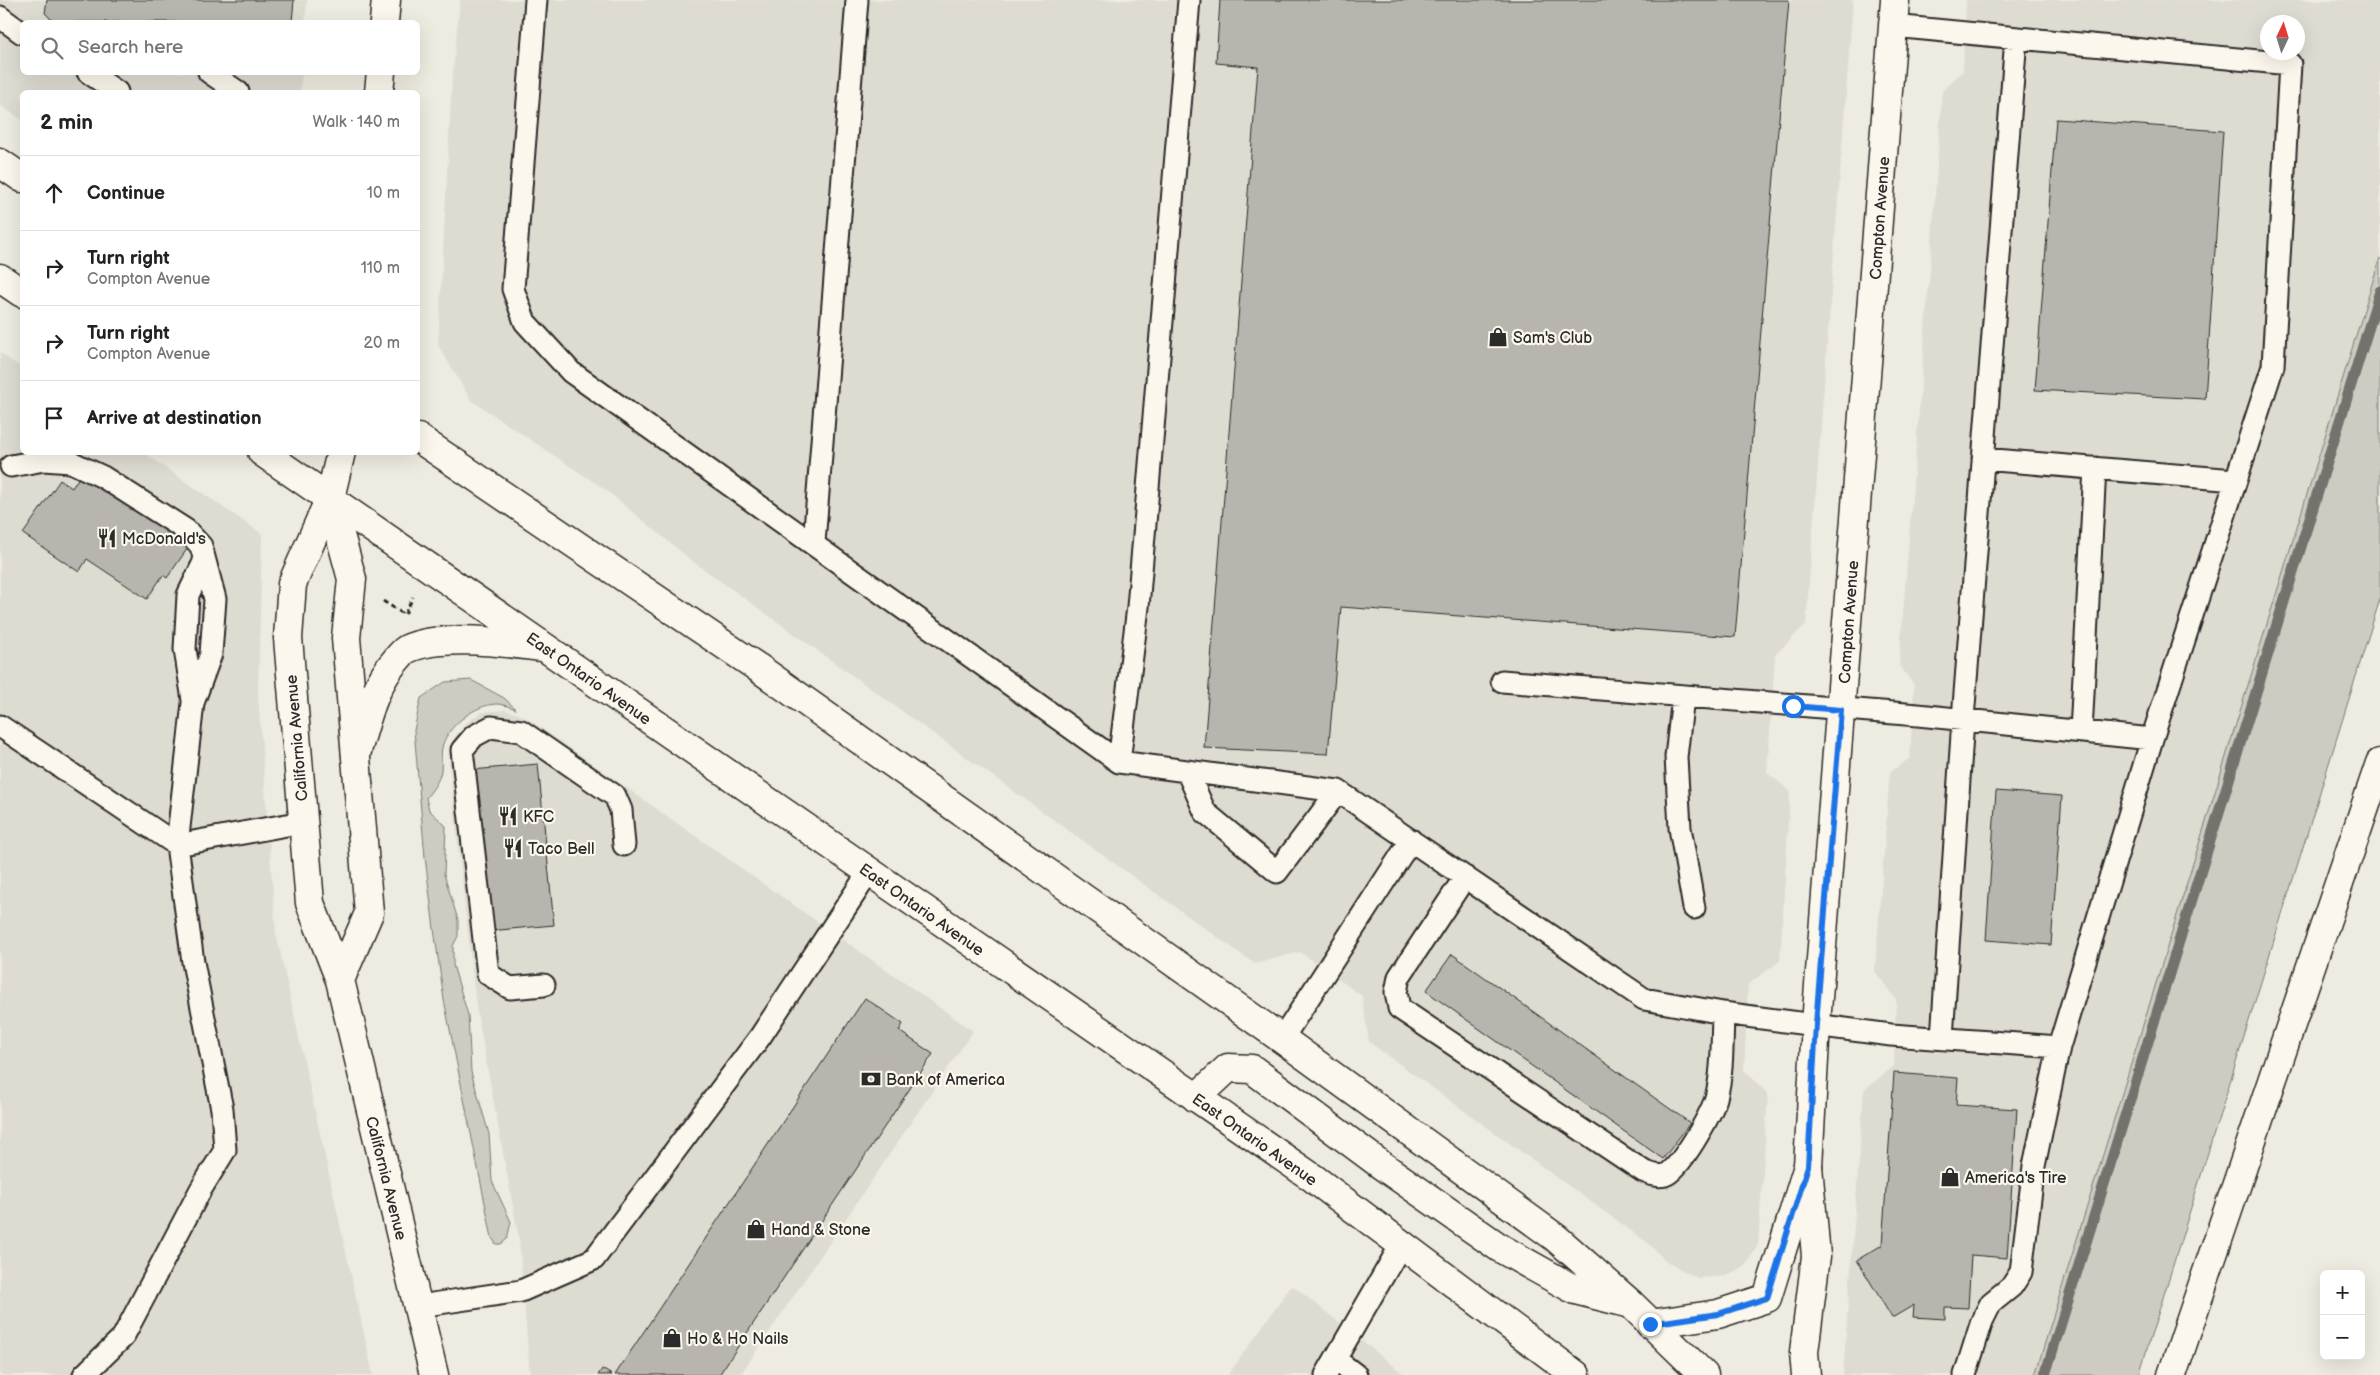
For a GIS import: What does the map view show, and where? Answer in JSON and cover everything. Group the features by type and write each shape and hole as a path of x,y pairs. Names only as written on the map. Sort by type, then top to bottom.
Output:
{"main road":[{"path":"384,20 386,0"},
{"name":"Compton Avenue","path":"1650,1324 1718,1314 1767,1298 1808,1166 1816,1024 1894,13"},
{"path":"379,90 380,75"},
{"path":"0,163 20,177"},
{"path":"0,278 20,292"},
{"path":"420,439 756,667 1282,1039 1556,1238 1631,1304 1704,1375"},
{"name":"East Ontario Avenue","path":"266,455 1313,1178 1576,1375"},
{"name":"California Avenue","path":"340,455 330,498 292,584 288,638 310,903 340,980 434,1375"},
{"name":"California Avenue","path":"330,498 352,579 346,638 369,913 340,980"},
{"path":"356,754 375,694 389,668 406,650 434,642 485,641 545,647"},
{"path":"2172,1375 2380,763"},
{"path":"1196,1098 1228,1068 1252,1069 1384,1167 1500,1248 1575,1290 1631,1304"},
{"path":"1806,1375 1804,1352 1816,1256 1808,1166"},
{"path":"2179,1375 2188,1327"}],"lane":[{"path":"536,0 513,289 525,322 571,372 1120,762 1338,791 1644,999 1723,1013 1891,1035 2059,1047"},
{"path":"814,543 857,0"},
{"path":"1120,762 1138,607 1189,0"},
{"path":"1894,13 2016,38 2290,64 2274,366 2235,480 2152,739 2059,1047 2034,1166 2021,1272 2012,1286 1991,1303 1982,1321 1964,1375"},
{"path":"0,17 20,32"},
{"path":"1942,1038 1963,719 2016,38"},
{"path":"92,75 114,90"},
{"path":"213,75 235,90"},
{"path":"1983,459 2235,480"},
{"path":"11,466 44,460 71,462 103,477 186,530 201,546 204,562 188,594 185,649 193,703 177,845 192,962 222,1109 225,1150 201,1189 123,1337 84,1375"},
{"path":"2081,732 2095,468"},
{"path":"1502,682 1963,719 2152,739"},
{"path":"1683,697 1676,757 1680,828 1694,908"},
{"path":"0,726 177,845 303,822"},
{"path":"544,985 510,988 488,974 462,750 474,736 490,727 521,731 615,796 621,810 624,845"},
{"path":"1187,771 1205,812 1277,872 1338,791"},
{"path":"1282,1039 1411,840"},
{"path":"419,1306 521,1291 594,1259 760,1037 869,872"},
{"path":"1465,877 1399,977 1396,992 1399,1008 1642,1171 1655,1176 1666,1174 1675,1168 1710,1113 1719,1077 1723,1013"},
{"path":"1356,1375 1331,1367 1401,1244"}],"path":[{"path":"380,600 405,614 415,592"}],"shaded area":[{"path":"0,0 307,0 305,20 20,20 20,75 302,75 300,90 20,90 20,119 0,105"},
{"path":"460,0 1853,0 1806,624 1775,655 1767,773 1790,791 1780,961 1748,984 1744,1070 1768,1094 1758,1245 1746,1265 1726,1276 1698,1278 1668,1263 1648,1243 1369,1042 1362,996 1300,952 1255,964 691,560 606,490 471,400 438,345 452,81"},
{"path":"1966,0 2380,0 2380,258 2035,1375 1843,1375 1864,1090 1894,1066 1896,1000 1875,971 1890,772 1910,758 1914,685 1899,665 1942,91 1963,71"},
{"path":"2380,258 2380,599 2139,1375 2035,1375"},
{"path":"0,353 20,367 20,455 147,455 262,534 258,695 276,933 373,1375 0,1375"},
{"path":"471,680 504,698 516,709 499,704 489,705 472,712 457,723 443,744 440,775 426,798 429,810 446,826 444,874 458,920 458,936 453,946 453,965 468,1015 471,1072 489,1134 492,1181 511,1222 507,1239 501,1244 496,1244 492,1238 444,1000 425,857 414,730 421,698 445,682"},
{"path":"505,710 524,716 973,1031 740,1375 530,1375 519,1239 476,1006 448,754 454,738 467,722 482,712"},
{"path":"1292,1285 1405,1375 1228,1375"}],"building":[{"path":"47,0 294,0 292,20 52,20 45,13"},
{"name":"Sam's Club","path":"1220,0 1789,0 1735,637 1341,607 1328,754 1204,748 1258,67 1216,63"},
{"path":"2056,119 2223,131 2205,399 2035,390"},
{"name":"McDonald's","path":"83,471 192,542 167,578 163,575 147,599 87,559 79,572 23,534 60,480 72,488"},
{"name":"Taco Bell","path":"538,764 554,925 489,931 472,770"},
{"path":"1996,791 2062,796 2051,945 1986,940"},
{"path":"1452,954 1690,1123 1663,1159 1426,991"},
{"path":"865,998 903,1024 899,1031 933,1054 719,1375 615,1375"},
{"name":"America's Tire","path":"1894,1073 1958,1078 1956,1105 2017,1109 2007,1258 1971,1255 1968,1308 1945,1307 1945,1319 1913,1317 1914,1305 1892,1318 1857,1260 1882,1245"},
{"path":"602,1369 612,1375 598,1375"}],"waterway":[{"path":"2045,1375 2380,291"}],"place":[{"name":"Sam's Club","path":"1498,337"},
{"name":"McDonald's","path":"107,538"},
{"name":"KFC","path":"508,816"},
{"name":"Taco Bell","path":"513,848"},
{"name":"Bank of America","path":"871,1079"},
{"name":"America's Tire","path":"1950,1177"},
{"name":"Hand & Stone","path":"756,1229"},
{"name":"Ho & Ho Nails","path":"672,1338"}],"route":[{"path":"1650,1324 1718,1314 1767,1298 1808,1166 1816,1024 1841,710 1793,706"}]}
